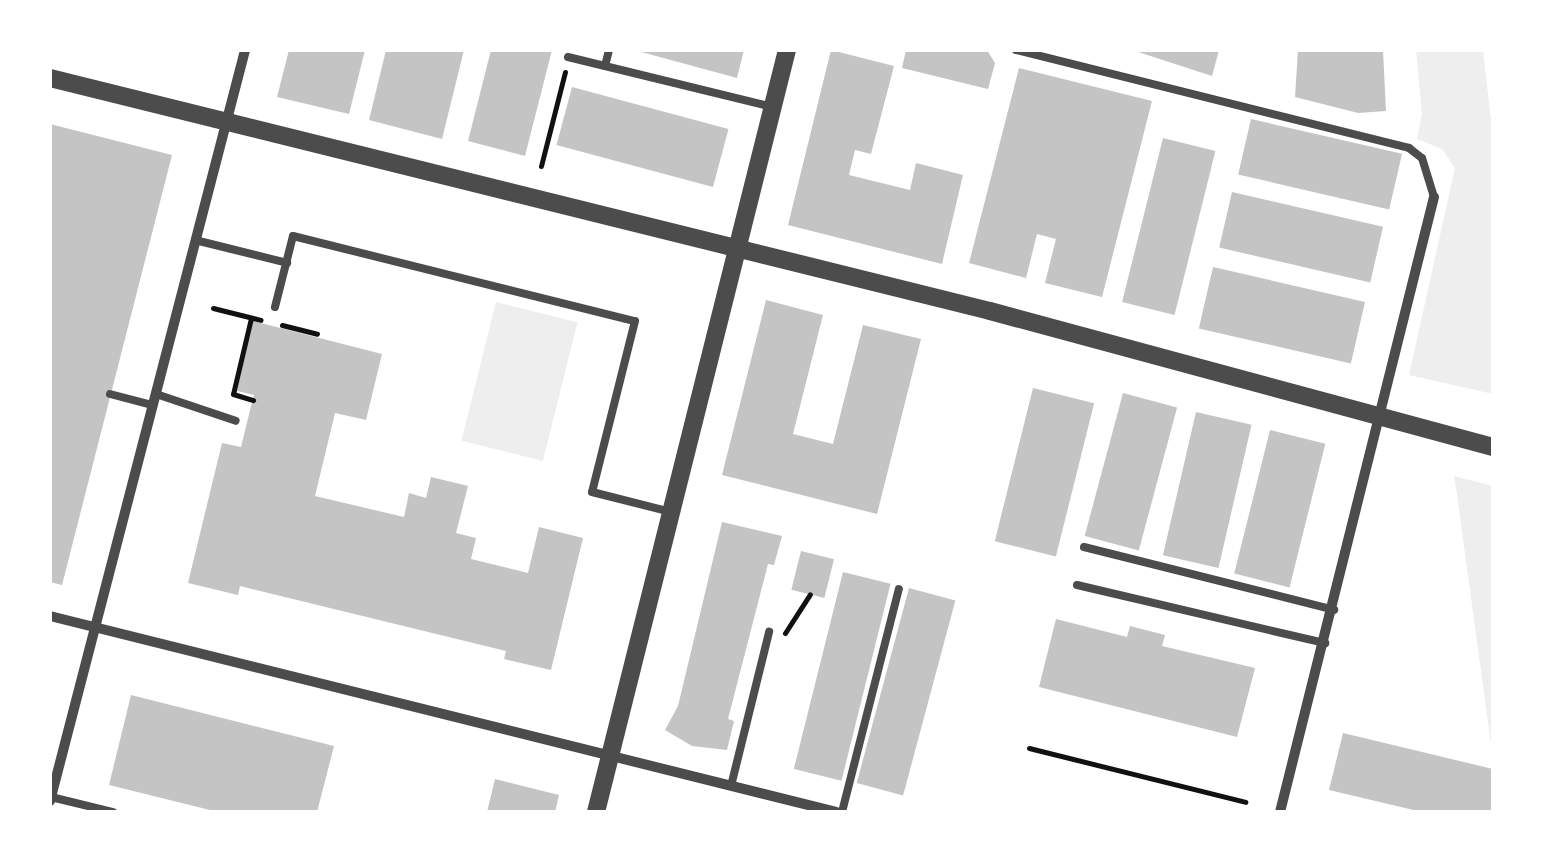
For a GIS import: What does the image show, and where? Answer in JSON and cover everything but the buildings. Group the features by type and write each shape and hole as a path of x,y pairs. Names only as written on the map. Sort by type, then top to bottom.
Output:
{"street":[{"path":"51,799 55,760 64,746 245,50"},
{"path":"596,812 787,50"},
{"path":"50,78 737,248 1491,447"},
{"path":"1280,812 1334,610 1434,197"},
{"path":"50,616 833,812"}],"lane":[{"path":"605,66 609,50"},
{"path":"1016,50 1042,53 1408,148 1422,158 1434,197"},
{"path":"568,57 773,106"},
{"path":"275,307 293,236 635,321 592,492 671,512"},
{"path":"196,240 287,262"},
{"path":"110,394 154,400 236,421"},
{"path":"1084,547 1334,610"},
{"path":"1076,585 1325,643"},
{"path":"833,812 899,588"},
{"path":"731,786 774,633"},
{"path":"50,743 64,746"},
{"path":"51,799 113,812"}],"path":[{"path":"541,166 568,57"},
{"path":"251,318 232,394 253,400"},
{"path":"774,633 798,620 810,594"},
{"path":"1029,748 1245,802"}],"shaded area":[{"path":"1416,50 1483,50 1493,138 1493,394 1409,375 1455,168 1442,149 1417,139 1422,114"},
{"path":"496,302 578,322 543,461 461,441"},
{"path":"1454,476 1493,486 1493,759 1457,495"}]}
